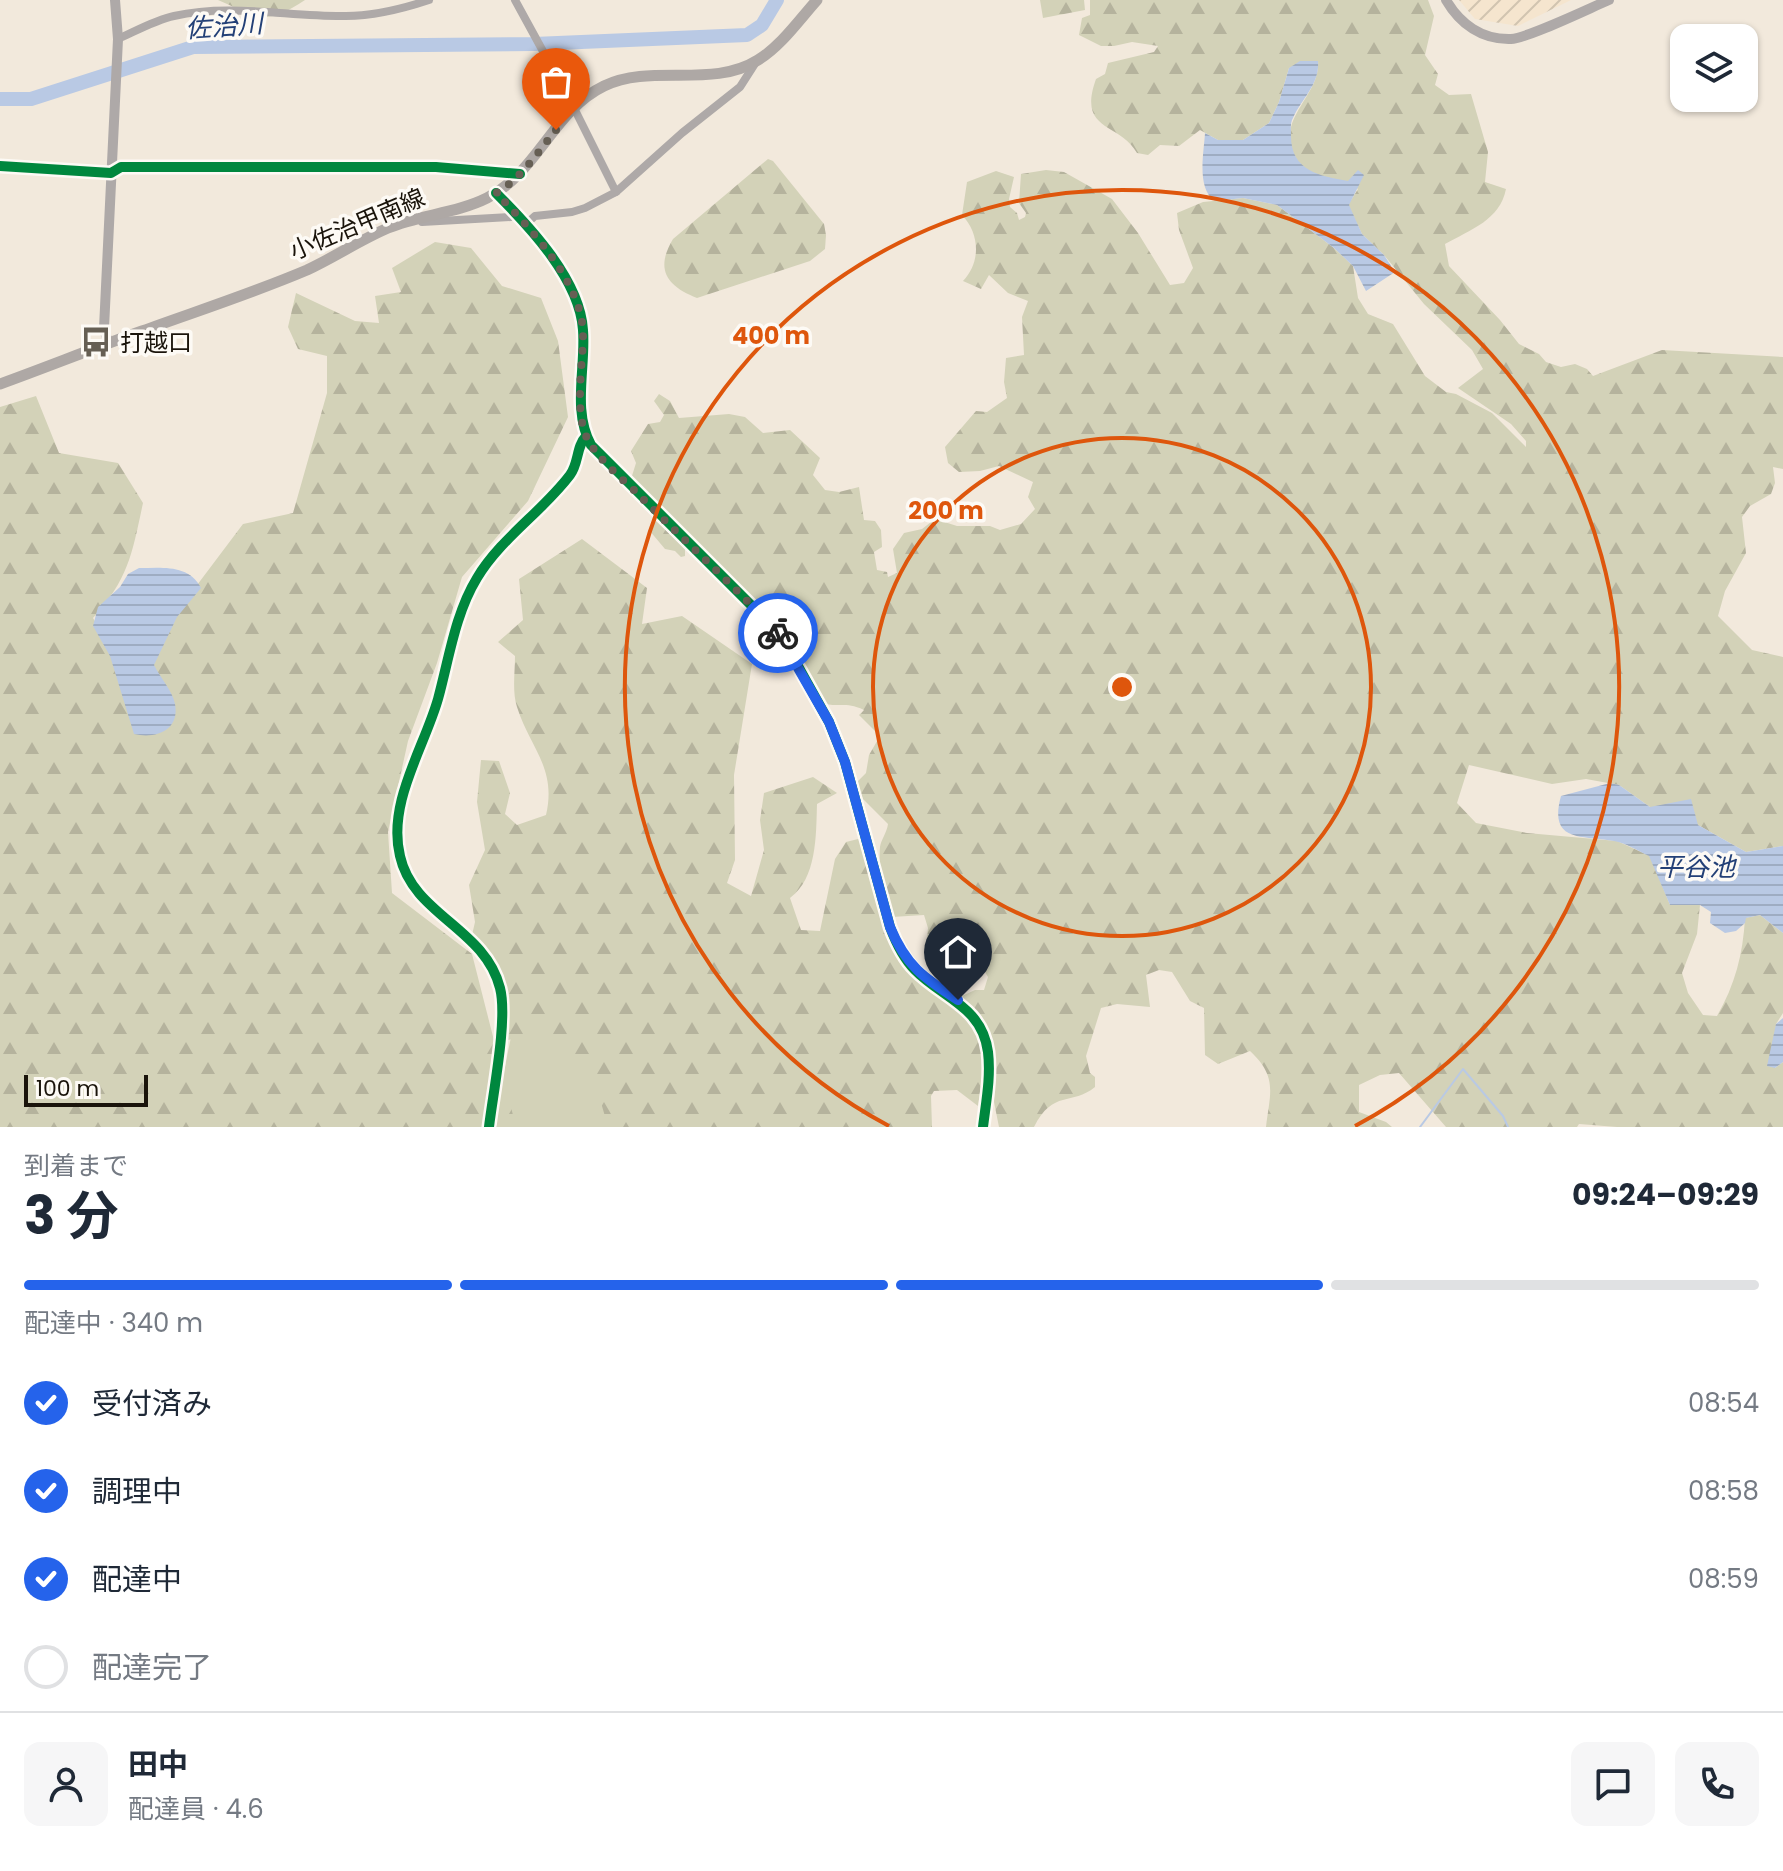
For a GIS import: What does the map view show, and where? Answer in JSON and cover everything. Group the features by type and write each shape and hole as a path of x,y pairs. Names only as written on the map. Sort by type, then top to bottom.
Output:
{"main road":[{"name":"小佐治甲南線","path":"0,384 265,287 415,218 483,200 508,186 574,108 603,87 629,78 711,74 736,70 756,62 817,0"}],"street":[{"path":"108,343 104,328 118,39 115,0"},
{"path":"118,39 172,16 185,14 232,11 348,16 389,12 429,0"},
{"path":"515,0 616,192"},
{"path":"1446,0 1457,18 1483,35 1513,39 1609,0"},
{"path":"526,224 535,216 585,208 616,192 740,87 756,62"},
{"path":"0,166 111,173 121,167 436,167 520,174"},
{"path":"496,193 526,224 578,303 582,317 581,414 586,436 608,463 769,623 794,659 829,722 845,762 897,944 915,970 971,1013 987,1043 988,1082 983,1127"},
{"path":"415,218 417,222 511,217 517,214"},
{"path":"489,1127 501,1034 501,989 487,958 474,941 430,906 412,885 400,857 398,837 401,810 468,595 495,552 574,470 580,443 586,436"}],"shaded area":[{"path":"1459,0 1571,0 1518,26 1475,19"}],"green space":[{"path":"218,0 305,0 280,14 262,17"},
{"path":"1040,0 1084,0 1085,10 1043,18"},
{"path":"1090,0 1428,0 1434,16 1425,55 1438,74 1435,85 1449,95 1471,94 1488,152 1485,182 1506,189 1503,200 1491,216 1445,244 1449,266 1519,344 1539,354 1546,362 1561,367 1575,364 1587,369 1593,376 1662,350 1783,357 1783,469 1773,467 1775,483 1771,494 1750,506 1742,517 1746,553 1725,591 1718,616 1752,650 1783,657 1783,846 1746,852 1698,825 1650,807 1619,785 1586,779 1552,784 1469,765 1457,803 1476,823 1527,833 1617,841 1650,856 1670,905 1700,905 1697,934 1682,973 1688,993 1703,1015 1717,1016 1729,993 1740,957 1745,918 1760,915 1783,933 1783,1013 1776,1024 1775,1068 1783,1062 1783,1127 1617,1127 1579,1124 1577,1127 1446,1127 1399,1073 1380,1075 1359,1085 1359,1112 1392,1127 1266,1127 1270,1086 1259,1060 1250,1051 1218,1064 1205,1055 1204,1008 1190,1001 1172,972 1159,970 1146,975 1150,1007 1117,1004 1101,1008 1086,1056 1090,1073 1095,1077 1095,1087 1048,1107 1034,1127 999,1127 994,1102 996,1064 991,1039 962,996 984,990 988,977 985,971 964,954 953,950 952,961 926,948 928,928 924,915 892,917 886,903 880,854 888,824 863,799 857,782 866,773 869,755 880,736 859,715 864,710 848,705 825,704 809,673 780,631 631,479 636,463 631,451 648,424 660,422 664,415 654,401 659,394 670,401 679,418 729,414 745,417 763,433 790,430 820,458 813,475 825,490 839,492 859,487 864,520 875,521 881,530 882,547 874,552 877,570 887,572 888,577 897,573 893,549 904,533 922,529 935,519 957,526 990,526 1000,530 1021,524 1035,509 1028,497 1033,482 999,466 959,472 948,463 945,447 976,411 987,412 1007,398 1004,382 1006,358 1024,355 1022,317 1028,301 1008,293 989,275 981,289 963,281 973,265 976,248 972,231 962,215 967,182 996,171 1014,177 1009,199 1010,207 1019,220 1026,213 1019,203 1021,174 1046,170 1064,172 1112,199 1138,233 1170,285 1184,283 1193,268 1179,230 1177,213 1203,202 1243,198 1277,205 1353,266 1358,298 1368,314 1393,324 1425,376 1446,392 1492,413 1526,447 1526,441 1511,424 1458,388 1483,369 1472,350 1424,304 1384,255 1362,234 1348,205 1358,189 1345,182 1311,173 1297,161 1290,141 1291,129 1313,85 1318,61 1289,68 1269,123 1243,140 1218,140 1200,130 1179,146 1160,145 1148,155 1137,153 1129,143 1096,118 1092,96 1096,79 1105,74 1108,63 1154,52 1158,46 1132,42 1101,46 1079,35 1082,18 1090,15"},
{"path":"768,159 773,161 824,224 825,249 810,261 697,298 678,288 671,282 665,268 673,239"},
{"path":"435,242 471,248 502,286 541,298 558,341 568,417 528,501 462,577 437,663 408,741 388,832 392,893 472,954 516,1127 0,1127 0,407 36,396 59,453 118,463 143,503 136,537 122,577 93,618 162,731 175,708 147,668 170,621 243,524 293,513 327,393 327,356 298,349 288,327 296,293 355,321 379,323 375,296 401,292 392,268"},
{"path":"656,521 685,548 685,556 665,549 649,530"},
{"path":"582,539 647,588 642,624 682,616 752,664 734,775 735,860 727,883 751,896 764,850 760,820 764,793 813,777 837,793 817,804 810,868 799,890 790,898 801,930 820,931 835,859 846,842 862,838 889,939 907,969 927,987 948,997 974,1025 985,1057 978,1106 957,1090 934,1091 931,1096 932,1127 608,1127 592,1071 542,1033 503,1041 501,984 491,962 472,935 475,922 469,885 485,850 477,802 481,760 499,761 510,793 505,814 517,825 546,815 548,784 515,701 515,656 498,642 523,620 519,579"},
{"path":"540,1019 705,1127 506,1127 499,1096 512,1032"}],"water":[{"path":"1300,61 1318,61 1318,69 1291,122 1292,148 1296,157 1309,170 1327,177 1348,181 1358,170 1364,175 1349,205 1362,234 1384,255 1395,272 1366,291 1353,266 1277,205 1243,198 1215,201 1205,188 1202,170 1205,133 1218,140 1243,140 1269,123 1289,68"},
{"path":"139,568 182,571 196,580 201,588 177,617 154,665 172,695 176,713 170,727 150,735 134,734 110,656 93,626 98,607 120,587 128,574"},
{"name":"平谷池","path":"1610,783 1619,785 1650,807 1691,799 1698,825 1746,852 1783,846 1783,933 1760,915 1746,918 1736,931 1725,933 1710,923 1711,912 1700,905 1670,905 1649,856 1618,842 1580,837 1564,829 1559,822 1558,811 1561,796"},
{"path":"1783,1018 1783,1062 1775,1068 1767,1066 1776,1024"}],"waterway":[{"name":"佐治川","path":"0,99 31,99 193,47 534,44 747,35 762,25 777,0"},
{"path":"1420,1127 1463,1069 1503,1116 1508,1127"}],"cycle path":[{"path":"0,166 111,173 121,167 436,167 520,174"},
{"path":"496,193 538,238 573,292 583,330 582,418 591,445 778,634 829,722 845,762 897,944 915,970 969,1013 984,1036 989,1071 983,1127"},
{"path":"489,1127 501,1037 500,988 480,950 433,908 407,876 400,856 398,816 409,776 432,718 469,592 498,550 570,475 586,436"}],"way so far":[{"path":"556,130 520,174 496,193 530,228 578,303 583,332 581,414 586,436 625,481 778,633"}],"place":[{"name":"打越口","path":"96,342"}],"route":[{"path":"778,633 829,722 845,762 897,944 915,970 958,1000"}]}
